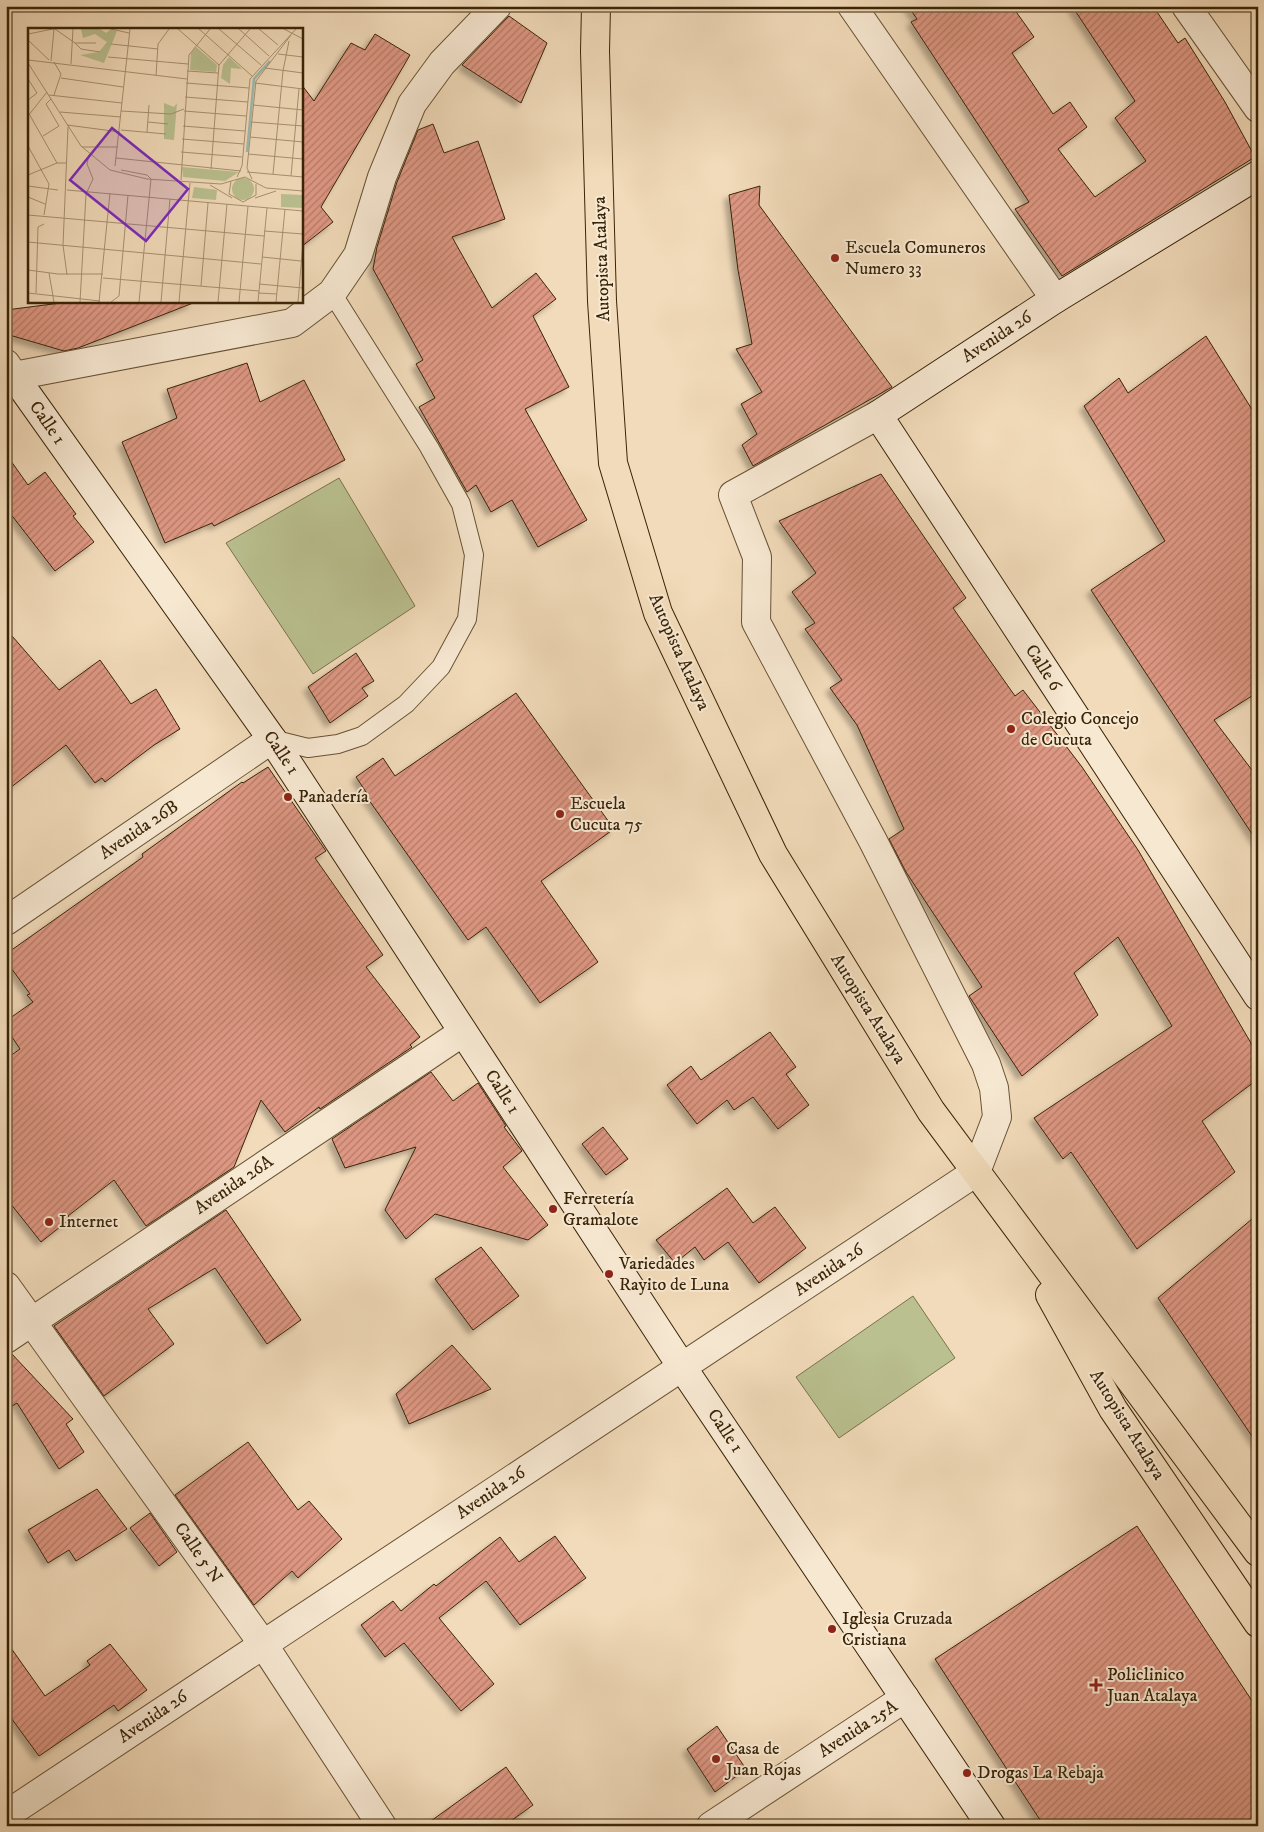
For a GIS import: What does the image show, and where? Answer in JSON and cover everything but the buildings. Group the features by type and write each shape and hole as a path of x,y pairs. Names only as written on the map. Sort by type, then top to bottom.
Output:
{"main road":[{"name":"Autopista Atalaya","path":"596,6 594,51 602,292 613,463 658,613 773,854 931,1111 1009,1219 1139,1389 1258,1552"},
{"name":"Autopista Atalaya","path":"1009,1219 1113,1409 1258,1624"}],"street":[{"path":"9,374 292,323 332,293 358,255 382,176 412,104 442,63 497,6"},
{"path":"852,6 1055,299"},
{"path":"1186,6 1258,108"},
{"name":"Avenida 26","path":"6,1815 976,1172 997,1117 994,1088 986,1064 874,841 756,622 757,557 734,495 878,415 1055,299 1258,175"},
{"name":"Calle 1","path":"9,374 272,740 682,1367 991,1826"},
{"name":"Calle 6","path":"878,415 1258,996"},
{"name":"Avenida 26B","path":"6,921 272,740"},
{"name":"Avenida 26A","path":"6,1339 463,1032"},
{"name":"Calle 5 N","path":"6,1286 33,1321 263,1644 382,1826"},
{"name":"Avenida 25A","path":"711,1826 905,1698"}],"lane":[{"path":"272,740 308,748 338,744 362,736 406,704 441,667 467,619 474,555 461,504 429,447 332,293"}],"green space":[{"path":"339,478 415,606 313,674 226,543"},
{"path":"913,1296 955,1358 839,1438 796,1377"}],"place":[{"name":"Escuela Comuneros Numero 33","path":"835,258"},
{"name":"Colegio Concejo de Cucuta","path":"1011,729"},
{"name":"Panadería","path":"288,797"},
{"name":"Escuela Cucuta 75","path":"560,814"},
{"name":"Ferretería Gramalote","path":"553,1209"},
{"name":"Internet","path":"49,1222"},
{"name":"Variedades Rayito de Luna","path":"609,1274"},
{"name":"Iglesia Cruzada Cristiana","path":"832,1629"},
{"name":"Policlinico Juan Atalaya","path":"1096,1685"},
{"name":"Casa de Juan Rojas","path":"716,1759"},
{"name":"Drogas La Rebaja","path":"967,1773"}]}
